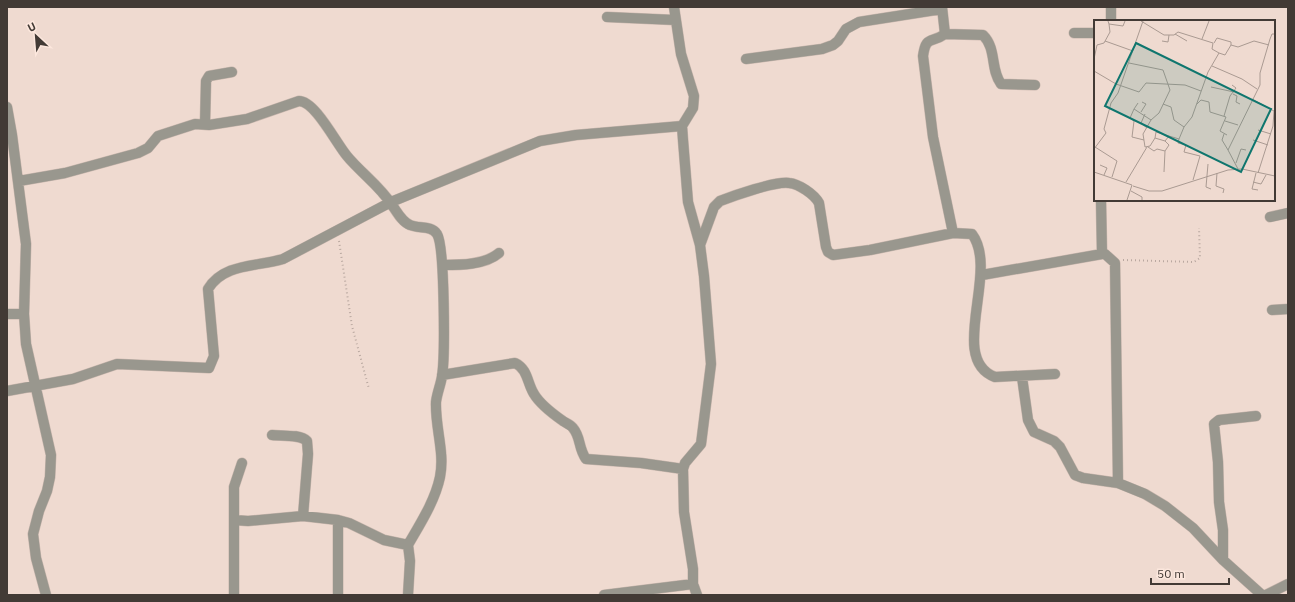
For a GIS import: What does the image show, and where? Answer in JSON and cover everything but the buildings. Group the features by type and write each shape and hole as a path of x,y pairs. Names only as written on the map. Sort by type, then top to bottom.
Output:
{"street":[{"path":"674,7 681,54 694,102 682,126 688,202 700,245 705,284 711,364 702,444 689,458 683,469 684,512 693,569 693,584 697,595"},
{"path":"1111,7 1111,20"},
{"path":"746,59 822,49 833,45 838,41 846,28 859,22 942,8 945,34"},
{"path":"608,17 675,20"},
{"path":"1074,33 1094,33"},
{"path":"952,233 933,137 923,56 925,45 929,39 945,34 982,35 988,40 992,49 997,78 1001,84 1035,85"},
{"path":"205,124 206,81 209,76 232,72"},
{"path":"19,181 65,174 138,153 148,148 158,136 195,124 247,118 298,101 304,101 313,108 347,156 391,202 403,220 409,225 432,229 438,234 443,265 442,375 436,400 436,417 442,458 440,478 435,495 408,545 410,561 408,595"},
{"path":"7,107 19,181 26,244 24,314 26,344 35,387 49,438 51,455 50,477 47,491 39,510 33,534 36,558 46,595"},
{"path":"7,391 73,379 117,364 209,368 214,356 208,289 213,281 223,273 232,269 270,263 283,259 391,202 540,141 576,135 682,126"},
{"path":"700,245 714,206 720,201 775,184 789,183 815,197 819,203 826,247 828,252 833,255 870,250 952,233 972,234 975,239 982,275 973,340 974,354 986,374 995,377 1022,377 1054,374"},
{"path":"1100,201 1102,254"},
{"path":"1270,217 1288,213"},
{"path":"443,265 458,265 483,261 494,257 499,253"},
{"path":"982,275 1102,254 1114,260 1118,483"},
{"path":"1272,310 1288,308"},
{"path":"7,314 24,314"},
{"path":"442,375 515,363 525,372 533,394 543,404 573,427 579,438 580,451 586,459 641,462 683,469"},
{"path":"1022,377 1028,420 1034,432 1054,440 1060,447 1075,475 1083,478 1118,483 1145,494 1165,506 1193,528 1223,560 1262,595"},
{"path":"1223,560 1223,530 1219,502 1218,462 1214,424 1219,420 1256,416"},
{"path":"272,435 298,437 307,441 308,454 303,516"},
{"path":"234,595 234,487 242,463"},
{"path":"234,520 248,521 303,516 338,520 350,522 384,540 408,545"},
{"path":"338,520 338,595"},
{"path":"604,595 693,584"},
{"path":"1266,595 1288,584"}],"path":[{"path":"1114,260 1194,262 1200,258 1199,228"},
{"path":"338,230 352,326 369,389"}]}
